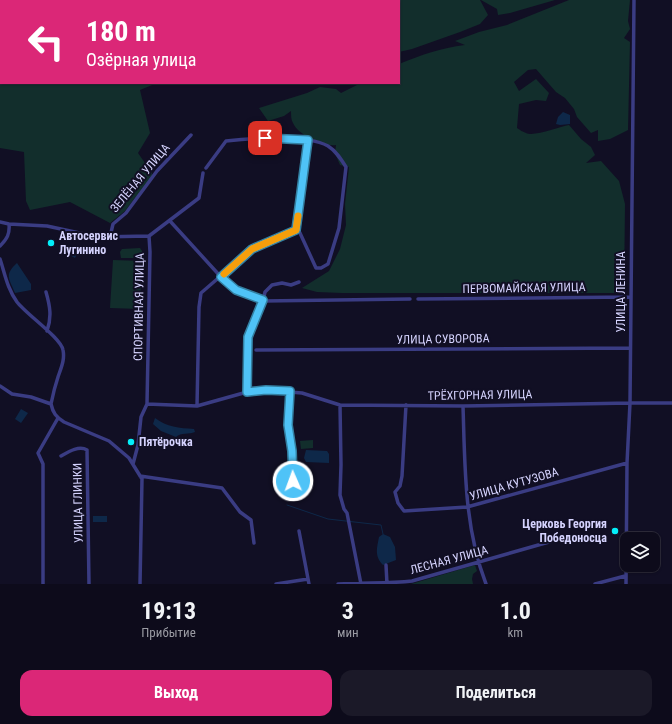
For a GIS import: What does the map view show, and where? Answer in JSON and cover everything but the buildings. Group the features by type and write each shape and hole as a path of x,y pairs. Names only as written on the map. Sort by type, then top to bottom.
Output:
{"street":[{"name":"УЛИЦА ЛЕНИНА","path":"626,584 630,403 634,0"},
{"name":"ЗЕЛЁНАЯ УЛИЦА","path":"110,237 113,224 126,213 157,171 191,135"},
{"path":"206,168 226,140 252,138 308,140 327,146 334,151 346,167 339,228 328,264 320,268 316,268 300,233 296,230"},
{"path":"296,230 308,140"},
{"name":"СПОРТИВНАЯ УЛИЦА","path":"133,464 138,445 141,417 147,404 149,236 199,198 203,173"},
{"path":"170,221 221,277 236,290 263,300 410,300"},
{"path":"0,222 9,224 47,226 98,237 149,236"},
{"path":"0,246 10,233 9,224"},
{"path":"198,406 199,307 201,293 252,249 296,230"},
{"path":"0,259 8,288 17,302 32,318 61,344 64,350 63,364 54,388 51,404 53,412 64,422 109,441 129,458 142,479 140,584"},
{"path":"247,392 248,337 265,292 272,285 282,283 292,285 299,282"},
{"path":"46,292 50,305 50,321 47,331"},
{"name":"ПЕРВОМАЙСКАЯ УЛИЦА","path":"418,299 630,297"},
{"name":"УЛИЦА СУВОРОВА","path":"256,350 630,348"},
{"path":"0,386 12,394 31,397 51,404"},
{"name":"ТРЁХГОРНАЯ УЛИЦА","path":"147,404 198,406 247,392 266,390 302,393 340,405 463,406 672,403"},
{"path":"290,391 288,425 292,451 293,481"},
{"path":"340,405 340,495 344,509 347,513 361,583"},
{"name":"УЛИЦА КУТУЗОВА","path":"406,405 402,476 400,486 395,492 398,503 404,511 467,507 628,463"},
{"path":"463,406 467,507 477,563 486,584"},
{"path":"43,584 43,464 38,453 58,418"},
{"name":"УЛИЦА ГЛИНКИ","path":"61,456 80,448 87,450 89,584"},
{"path":"140,476 222,488 240,512 251,520 254,543"},
{"path":"299,531 309,584"},
{"name":"ЛЕСНАЯ УЛИЦА","path":"338,584 388,584 412,581 563,538"},
{"path":"386,565 388,584"},
{"path":"595,584 625,576"},
{"path":"276,584 308,579"}],"green space":[{"path":"400,0 480,0 488,15 480,24 412,49 400,52"},
{"path":"481,0 555,0 498,15 497,9"},
{"path":"569,0 630,0 628,21 630,29 624,38 630,42 628,130 610,139 598,141 598,130 591,133 577,117 574,109 565,98 556,92 536,69 528,70 514,82 519,91 536,79 549,93 546,101 536,100 519,104 517,128 526,133 535,134 569,125 581,139 591,147 595,155 586,163 601,161 619,181 625,204 624,293 342,293 317,292 302,288 329,271 340,249 346,225 345,204 349,167 340,165 335,153 336,145 318,142 300,132 292,122 291,111 284,116 268,121 259,108 307,93 320,87 336,89 341,93 359,84 400,84 400,64 431,52 465,45 455,41 479,32 507,25"},
{"path":"0,84 155,84 140,90 150,133 138,153 152,173 152,180 125,211 110,223 70,202 30,210 26,201 24,152 0,148"},
{"path":"140,248 142,251 142,256 140,258 121,258 120,252 122,249"},
{"path":"113,260 142,261 140,309 110,308"},
{"path":"313,440 313,448 301,449 300,441"},
{"path":"475,565 477,571 473,574 473,584 411,584"}],"water":[{"path":"563,112 570,115 570,124 556,124 558,117"},
{"path":"76,247 77,254 75,258 64,252 69,249"},
{"path":"17,263 31,284 31,290 15,293 9,274"},
{"path":"21,409 28,413 21,423 15,419"},
{"path":"155,418 169,425 194,429 195,432 178,435 176,437 161,431 153,424"},
{"path":"306,450 327,451 329,454 329,463 306,462 304,458"},
{"path":"93,516 107,516 107,522 93,522"},
{"path":"383,534 390,537 395,547 396,560 383,565 378,558 377,552 379,537"}],"waterway":[{"path":"287,505 328,519 381,525 383,534"}],"slow traffic":[{"path":"224,274 252,249 296,230 298,216"}],"place":[{"name":"Автосервис Лугинино","path":"51,243"},
{"name":"Пятёрочка","path":"131,442"},
{"name":"Церковь Георгия Победоносца","path":"615,531"}],"route":[{"path":"265,138 308,140 296,230 252,249 221,277 236,290 263,300 248,337 247,392 266,390 290,391 288,425 292,451 293,481"}]}
